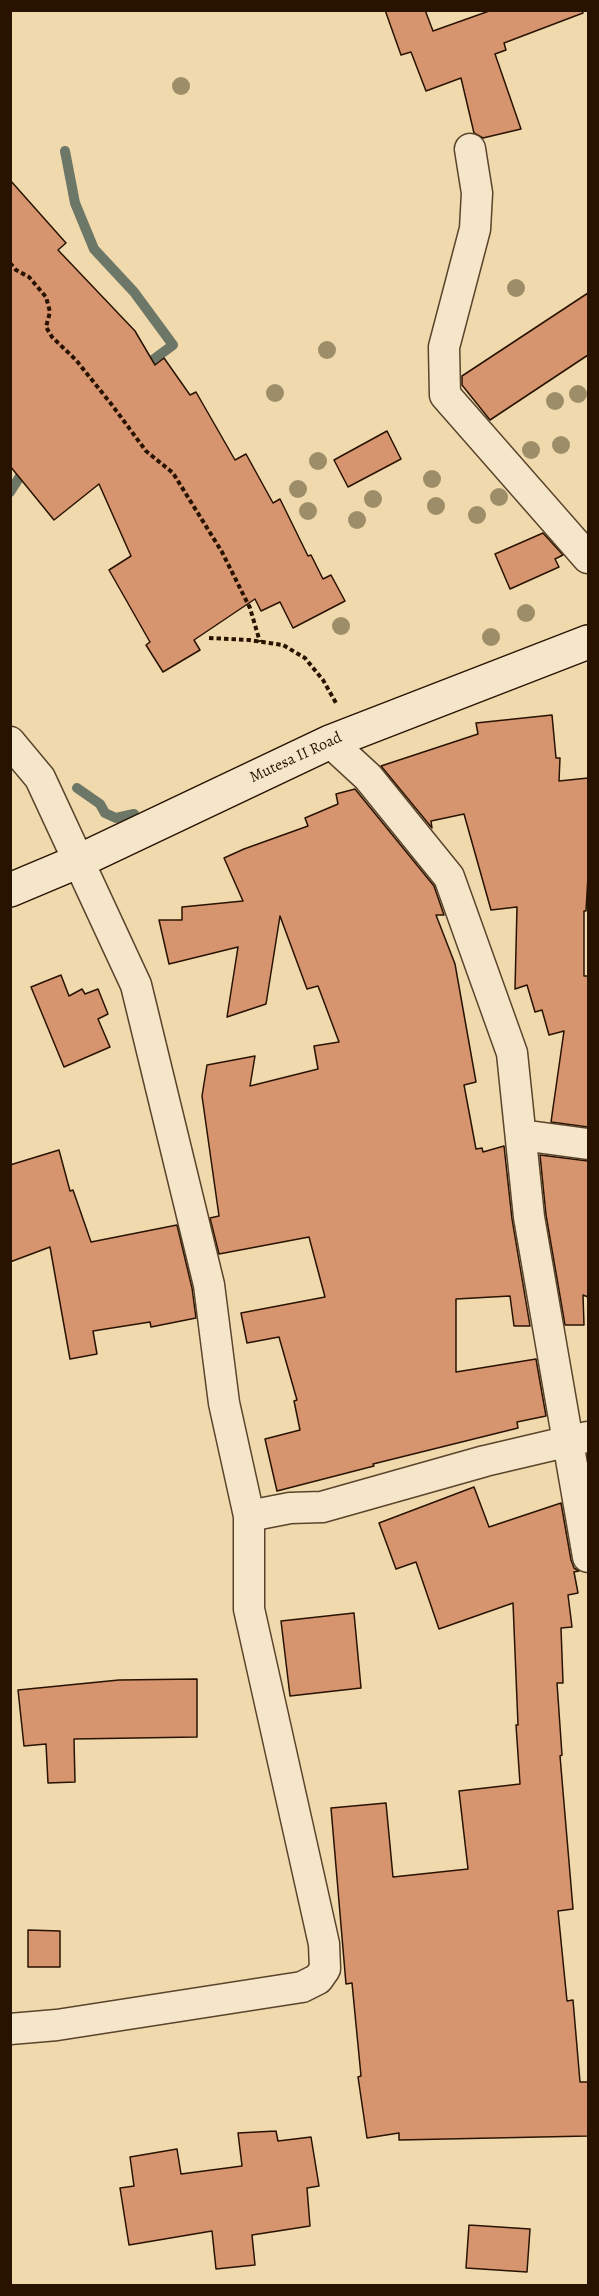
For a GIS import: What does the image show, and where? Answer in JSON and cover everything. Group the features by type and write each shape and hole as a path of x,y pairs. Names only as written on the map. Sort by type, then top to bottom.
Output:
{"street":[{"path":"470,149 477,193 475,229 444,347 445,395 588,558"},
{"name":"Mutesa II Road","path":"10,890 79,861 342,737 588,642"},
{"path":"342,737 368,777 449,877 512,1053 530,1216 579,1439 588,1557"},
{"path":"10,742 40,778 136,986 209,1285 224,1403 249,1516 249,1609 324,1944 325,1969 318,1979 302,1987 80,2021 10,2029"},
{"path":"521,1135 588,1144"},
{"path":"249,1516 290,1509 322,1507 485,1461 579,1439"}],"path":[{"path":"10,263 16,270 29,276 46,297 50,312 46,327 52,337 91,378 146,452 173,473 222,552 250,608 260,642"},
{"path":"209,638 283,645 305,658 323,680 342,737"}],"building":[{"path":"385,10 425,10 433,31 492,10 582,10 583,13 504,43 506,50 495,54 521,129 483,138 474,133 461,78 426,91 411,52 401,55"},
{"path":"10,180 66,243 58,250 135,331 155,365 164,358 190,395 196,392 235,460 246,454 273,503 280,499 308,556 311,555 323,579 331,575 345,601 293,628 280,602 261,611 255,599 194,640 200,650 163,672 146,645 150,642 109,570 131,556 99,484 54,520 10,466"},
{"path":"588,293 588,355 490,420 462,385 462,376"},
{"path":"387,431 401,459 348,487 334,460"},
{"path":"543,533 563,555 555,559 559,567 510,589 495,554"},
{"path":"552,715 556,758 560,758 559,781 588,778 588,876 586,911 584,911 584,976 588,976 588,1127 551,1122 564,1031 549,1035 542,1010 535,1012 527,985 515,989 517,907 491,910 464,814 431,821 432,828 381,766 478,734 476,723"},
{"path":"355,789 434,886 444,915 436,915 455,964 476,1082 464,1085 476,1149 482,1148 483,1152 504,1146 512,1219 530,1326 514,1326 510,1296 456,1299 456,1372 536,1359 546,1416 517,1422 518,1428 373,1464 374,1466 277,1491 265,1439 300,1430 294,1401 297,1400 279,1337 247,1343 241,1313 325,1297 309,1237 219,1254 210,1218 219,1216 202,1096 207,1065 255,1056 250,1086 318,1069 314,1046 339,1042 318,986 307,989 280,916 266,1004 227,1017 238,947 169,964 159,920 182,920 182,907 243,901 224,858 308,826 305,818 338,804 336,794"},
{"path":"61,975 69,996 82,989 85,994 98,989 108,1014 98,1019 110,1047 64,1067 31,987"},
{"path":"59,1150 70,1191 73,1190 91,1242 177,1225 192,1288 196,1318 151,1327 150,1322 93,1331 97,1354 70,1359 50,1247 10,1262 10,1165"},
{"path":"540,1155 588,1161 588,1297 583,1295 584,1325 565,1325 546,1215"},
{"path":"474,1487 489,1527 561,1503 571,1560 574,1568 579,1571 574,1572 578,1593 568,1595 572,1627 561,1628 563,1683 557,1683 562,1755 560,1756 573,1909 558,1911 567,2001 573,2000 580,2082 588,2082 588,2136 399,2140 399,2133 367,2138 358,2077 361,2076 352,1983 346,1984 331,1808 386,1803 393,1877 468,1869 459,1791 520,1784 513,1603 439,1629 416,1562 396,1569 379,1523"},
{"path":"354,1613 361,1688 290,1696 281,1621"},
{"path":"197,1679 197,1737 74,1739 75,1782 48,1783 46,1744 24,1746 18,1690 119,1680"},
{"path":"28,1930 60,1931 60,1967 28,1967"},
{"path":"276,2131 278,2141 311,2137 319,2186 307,2188 310,2226 252,2235 255,2265 216,2269 212,2231 129,2245 120,2188 134,2186 130,2157 177,2149 181,2174 242,2166 238,2133"},
{"path":"469,2225 530,2229 527,2272 466,2268"}],"waterway":[{"path":"65,151 75,203 94,249 134,292 173,345 142,368"},
{"path":"10,492 26,467"},
{"path":"77,788 100,804 105,813 116,818 134,814"}]}
